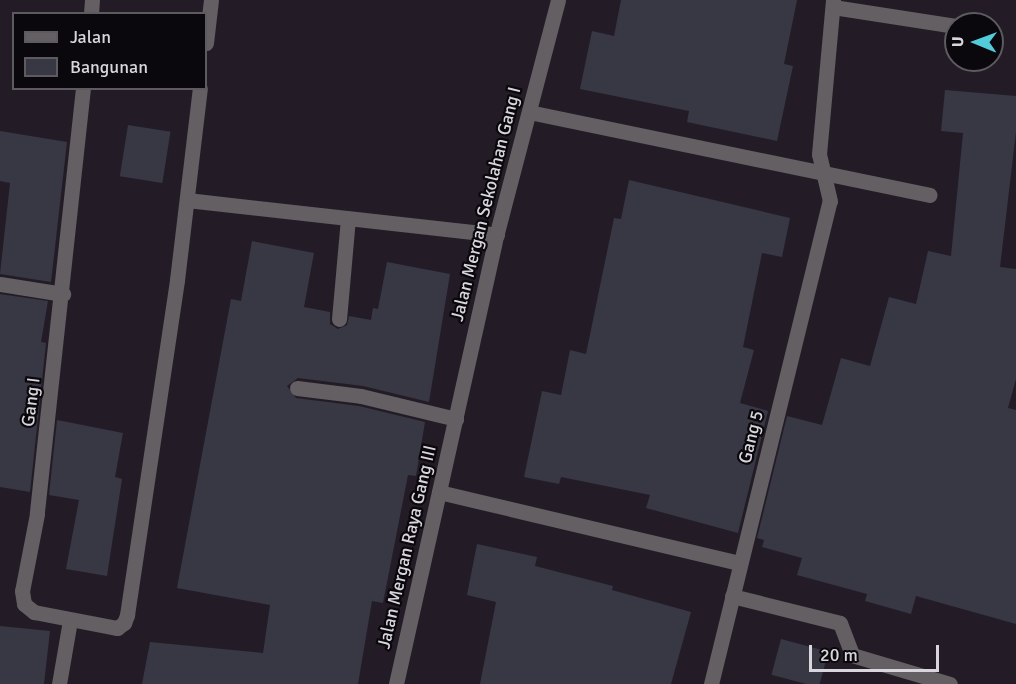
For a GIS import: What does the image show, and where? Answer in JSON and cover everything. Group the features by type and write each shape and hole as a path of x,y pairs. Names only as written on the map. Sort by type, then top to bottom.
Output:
{"street":[{"path":"207,34 211,0"},
{"name":"Jalan Mergan Sekolahan Gang I","path":"456,419 497,235 558,0"},
{"path":"825,176 819,154 833,3 944,24"},
{"name":"Gang I","path":"83,90 63,294 37,514 22,591 24,604 34,612 117,628 124,623 127,615 187,200"},
{"path":"200,90 187,200 497,235"},
{"path":"529,112 825,176 930,195"},
{"name":"Gang 5","path":"711,684 830,201 825,176"},
{"path":"339,319 348,218"},
{"path":"0,284 63,294"},
{"path":"297,388 361,396 456,419"},
{"name":"Jalan Mergan Raya Gang III","path":"396,684 456,419"},
{"path":"439,492 740,563"},
{"path":"732,596 840,623 852,655 950,684"},
{"path":"59,684 70,620"}],"building":[{"path":"621,0 797,0 784,64 793,66 777,141 687,122 689,111 580,89 592,31 614,36"},
{"path":"945,90 1016,96 1016,132 1000,267 1016,269 1016,379 1008,408 1016,410 1016,624 916,596 911,614 865,601 867,594 797,575 802,558 762,547 764,540 757,538 787,416 822,425 841,358 870,366 889,297 916,304 928,251 951,256 963,133 941,131"},
{"path":"128,125 170,132 162,183 120,176"},
{"path":"0,131 67,142 51,282 0,274 10,183 0,181"},
{"path":"629,180 790,218 782,257 762,253 743,347 754,350 740,403 768,411 738,533 646,508 650,495 561,477 559,484 524,477 542,391 561,395 570,350 586,354 614,218 621,219"},
{"path":"252,241 314,253 304,307 330,312 330,324 338,329 347,325 349,316 371,320 373,308 378,309 387,262 450,274 429,402 363,386 298,378 287,386 296,398 359,406 425,422 416,476 408,475 383,603 372,601 358,684 142,684 150,642 263,653 270,605 177,588 231,299 241,301"},
{"path":"0,294 48,301 41,342 46,343 30,492 0,487"},
{"path":"57,420 123,433 115,477 122,479 107,576 66,569 79,500 49,495"},
{"path":"477,544 537,557 535,566 613,586 612,590 691,612 671,684 480,684 496,602 467,595"},
{"path":"0,626 50,631 44,684 0,684"},
{"path":"781,639 828,652 820,684 806,684 771,675"}]}
